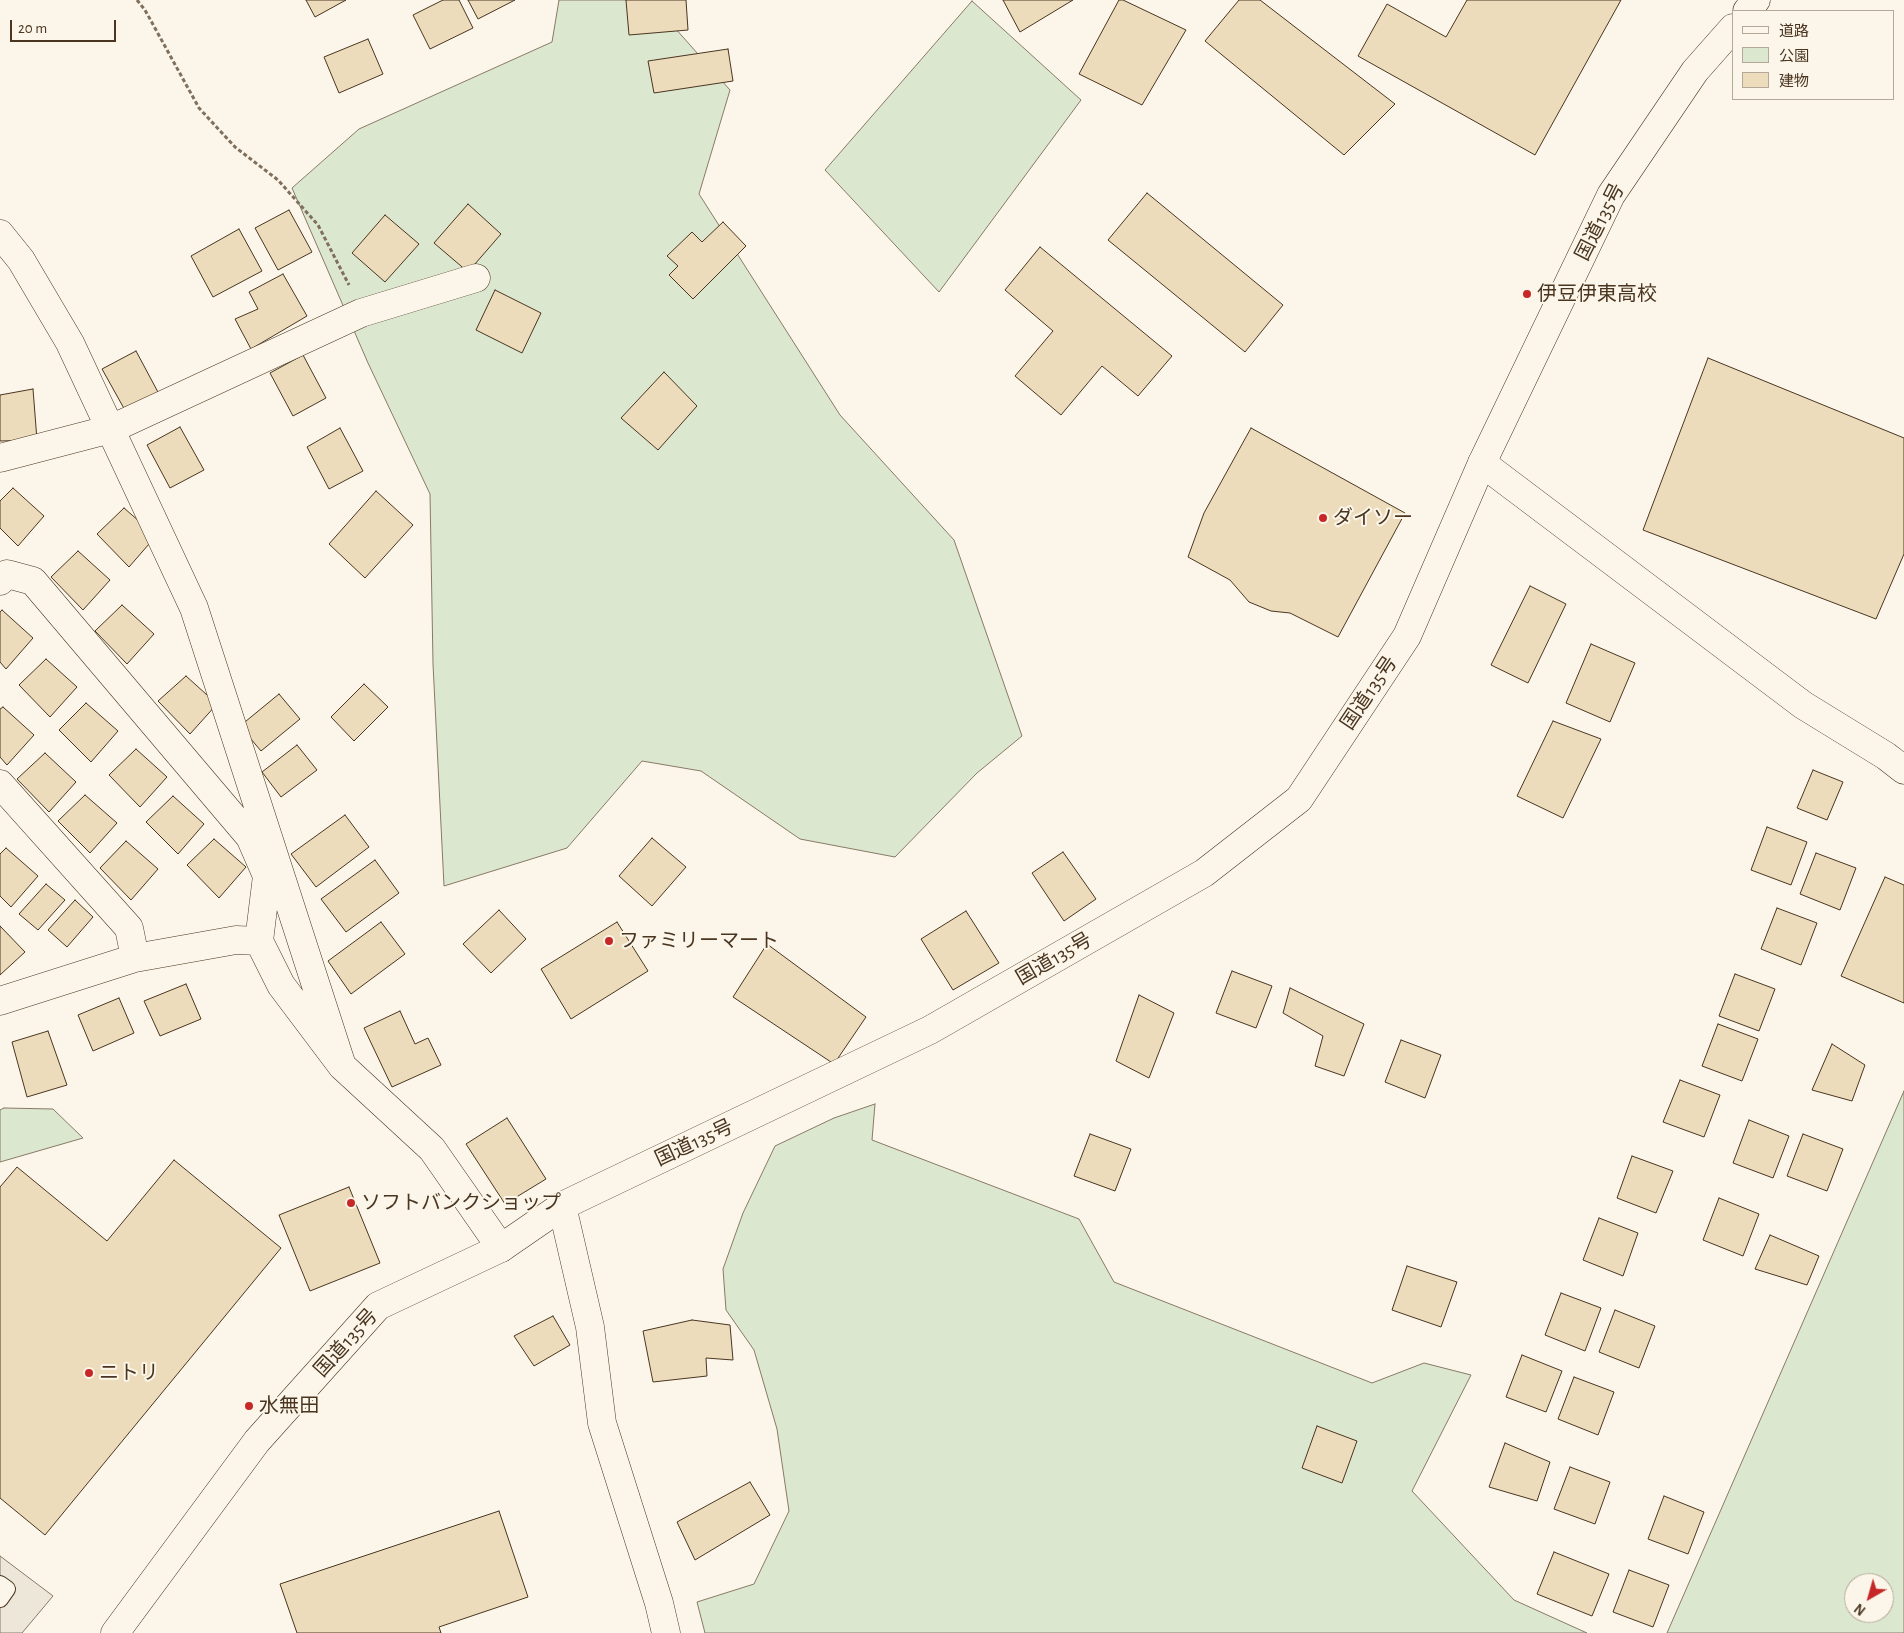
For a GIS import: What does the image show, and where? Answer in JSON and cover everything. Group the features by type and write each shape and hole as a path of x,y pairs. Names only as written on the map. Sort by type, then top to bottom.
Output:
{"main road":[{"path":"1748,10 1756,0"},
{"name":"国道135号","path":"115,1633 257,1441 378,1306 501,1248 562,1206 930,1030 1204,873 1299,799 1407,636 1482,464 1612,195 1695,71 1732,29"},
{"path":"0,234 21,260 70,343 194,608 342,1066"},
{"path":"0,458 111,429 361,313 476,278"},
{"path":"1482,464 1803,705 1886,756 1904,770"},
{"path":"0,581 7,574 33,581 250,837 267,876 259,941 281,985 342,1066 432,1149 501,1248"},
{"path":"0,784 129,928 135,958"},
{"path":"0,1001 135,958 236,940 259,941"},
{"path":"562,1206 590,1327 602,1423 659,1602 666,1633"}],"lane":[{"path":"0,1584 8,1589 0,1599"}],"path":[{"path":"138,0 199,108 235,147 278,180 318,225 344,273 361,313"}],"green space":[{"path":"559,0 650,0 730,90 699,194 840,415 954,540 1022,736 977,773 895,857 800,839 701,771 642,761 567,848 444,886 433,664 430,494 368,363 292,188 359,129 552,42"},
{"path":"972,1 1081,100 939,292 825,170"},
{"path":"1904,1091 1904,1633 1667,1633"},
{"path":"875,1104 872,1140 1079,1219 1114,1282 1372,1383 1424,1363 1471,1375 1412,1491 1514,1600 1587,1633 705,1633 697,1602 754,1584 789,1511 777,1429 754,1350 726,1310 723,1269 743,1213 775,1146 834,1118"},
{"path":"4,1108 53,1109 83,1138 0,1162 0,1110"}],"shaded area":[{"path":"0,1556 53,1596 22,1633 0,1633"}],"building":[{"path":"306,0 346,0 315,17"},
{"path":"443,0 459,0 473,28 430,49 413,15"},
{"path":"468,0 515,0 478,19"},
{"path":"626,0 686,0 688,30 629,35"},
{"path":"1003,0 1073,0 1020,32"},
{"path":"1119,0 1123,0 1186,30 1142,105 1079,74"},
{"path":"1239,0 1260,0 1395,104 1344,155 1205,41"},
{"path":"1467,0 1621,0 1535,155 1358,56 1387,4 1446,37"},
{"path":"368,39 383,74 339,93 324,57"},
{"path":"728,49 733,81 654,93 648,61"},
{"path":"1147,193 1283,305 1245,352 1108,240"},
{"path":"468,204 501,234 468,272 434,243"},
{"path":"289,210 312,252 278,270 255,228"},
{"path":"385,215 419,244 385,282 352,253"},
{"path":"723,222 746,246 693,299 669,275 678,266 667,256 692,232 702,242"},
{"path":"239,229 262,271 213,297 191,256"},
{"path":"1040,247 1172,356 1138,396 1102,366 1061,415 1015,376 1053,331 1005,290"},
{"path":"283,274 307,316 251,349 235,319 258,309 249,292"},
{"path":"495,290 541,313 522,353 476,330"},
{"path":"136,351 159,394 126,412 102,369"},
{"path":"303,355 326,398 293,416 270,373"},
{"path":"1708,358 1904,438 1904,554 1876,619 1643,530"},
{"path":"664,372 697,406 658,450 621,418"},
{"path":"33,389 37,440 0,441 0,395"},
{"path":"180,427 204,470 170,488 147,445"},
{"path":"340,428 363,471 329,489 307,447"},
{"path":"1251,428 1405,513 1338,637 1290,613 1271,611 1249,602 1230,580 1188,557 1204,513"},
{"path":"13,488 44,516 18,546 0,528 0,501"},
{"path":"376,491 413,525 365,578 329,544"},
{"path":"124,508 156,536 129,567 97,534"},
{"path":"78,551 110,580 83,610 51,577"},
{"path":"1530,586 1566,604 1528,683 1491,665"},
{"path":"122,605 154,634 127,664 95,631"},
{"path":"2,610 33,638 6,669 0,662 0,612"},
{"path":"1591,644 1635,663 1610,722 1566,703"},
{"path":"46,659 77,687 50,717 19,685"},
{"path":"186,676 217,704 190,734 158,701"},
{"path":"364,684 388,707 354,741 331,717"},
{"path":"279,694 300,719 261,751 240,726"},
{"path":"86,703 118,731 91,762 59,730"},
{"path":"3,707 34,735 7,765 0,757 0,709"},
{"path":"1553,721 1601,739 1563,818 1517,796"},
{"path":"297,745 317,770 281,797 262,772"},
{"path":"136,749 167,777 140,807 109,775"},
{"path":"45,753 76,782 49,812 17,779"},
{"path":"1813,770 1843,782 1827,820 1797,808"},
{"path":"85,795 117,823 90,853 58,821"},
{"path":"173,796 204,824 178,854 146,822"},
{"path":"345,815 369,847 316,887 291,854"},
{"path":"1767,827 1807,842 1791,885 1751,870"},
{"path":"652,838 686,867 652,906 619,876"},
{"path":"214,839 246,867 219,898 187,865"},
{"path":"126,841 158,869 131,900 100,868"},
{"path":"6,848 38,876 11,907 0,896 0,854"},
{"path":"1063,852 1096,899 1064,921 1032,873"},
{"path":"1816,853 1856,868 1840,910 1800,894"},
{"path":"375,860 399,893 346,932 321,899"},
{"path":"1885,877 1904,885 1904,1003 1841,976"},
{"path":"46,884 65,900 38,930 19,914"},
{"path":"75,900 93,917 67,947 48,930"},
{"path":"1777,908 1817,923 1801,965 1761,949"},
{"path":"499,910 526,939 491,973 463,944"},
{"path":"966,911 999,963 953,990 921,939"},
{"path":"381,922 405,954 351,994 328,961"},
{"path":"617,922 648,971 571,1019 541,969"},
{"path":"0,926 25,952 0,975"},
{"path":"767,944 866,1017 834,1064 733,997"},
{"path":"1232,971 1272,986 1256,1028 1216,1013"},
{"path":"1735,974 1775,989 1759,1031 1719,1016"},
{"path":"186,984 201,1019 160,1036 144,1001"},
{"path":"1290,988 1364,1024 1344,1076 1315,1066 1323,1036 1283,1013"},
{"path":"1139,995 1174,1013 1149,1078 1116,1061"},
{"path":"119,998 134,1033 93,1051 78,1015"},
{"path":"400,1011 415,1044 428,1038 441,1065 392,1087 364,1028"},
{"path":"1718,1024 1758,1039 1742,1081 1702,1066"},
{"path":"48,1031 67,1085 27,1097 12,1042"},
{"path":"1401,1040 1441,1055 1425,1098 1385,1082"},
{"path":"1832,1044 1865,1065 1852,1101 1812,1090"},
{"path":"1680,1080 1720,1095 1704,1137 1663,1122"},
{"path":"507,1118 546,1179 505,1204 466,1144"},
{"path":"1749,1120 1789,1136 1773,1178 1733,1163"},
{"path":"1090,1134 1131,1149 1115,1191 1074,1176"},
{"path":"1803,1134 1843,1149 1827,1191 1787,1176"},
{"path":"1632,1156 1673,1171 1656,1213 1617,1198"},
{"name":"ニトリ","path":"174,1160 281,1248 45,1535 0,1498 0,1187 17,1167 107,1241"},
{"path":"349,1187 380,1263 310,1291 279,1215"},
{"path":"1719,1198 1759,1214 1743,1256 1703,1240"},
{"path":"1599,1218 1638,1233 1623,1276 1583,1260"},
{"path":"1770,1235 1819,1256 1807,1285 1755,1269"},
{"path":"1407,1266 1457,1282 1441,1327 1392,1310"},
{"path":"1561,1293 1601,1308 1585,1351 1545,1335"},
{"path":"1615,1310 1655,1326 1639,1368 1599,1352"},
{"path":"553,1316 570,1345 534,1366 514,1336"},
{"path":"692,1320 730,1325 733,1360 706,1358 707,1376 653,1382 643,1331"},
{"path":"1522,1355 1562,1371 1546,1412 1506,1397"},
{"path":"1574,1377 1614,1392 1598,1435 1558,1419"},
{"path":"1317,1426 1357,1441 1342,1483 1302,1468"},
{"path":"1505,1443 1550,1462 1537,1501 1489,1487"},
{"path":"1570,1467 1610,1482 1595,1524 1554,1509"},
{"path":"750,1482 770,1515 695,1560 677,1522"},
{"path":"1664,1496 1704,1512 1688,1554 1648,1539"},
{"path":"499,1511 528,1597 439,1627 441,1633 297,1633 280,1584"},
{"path":"1554,1552 1609,1574 1592,1616 1537,1594"},
{"path":"1629,1570 1669,1585 1653,1627 1613,1612"}],"place":[{"name":"伊豆伊東高校","path":"1527,294"},
{"name":"ダイソー","path":"1323,518"},
{"name":"ファミリーマート","path":"609,941"},
{"name":"ソフトバンクショップ","path":"351,1203"},
{"name":"ニトリ","path":"89,1373"},
{"name":"水無田","path":"249,1406"}]}
